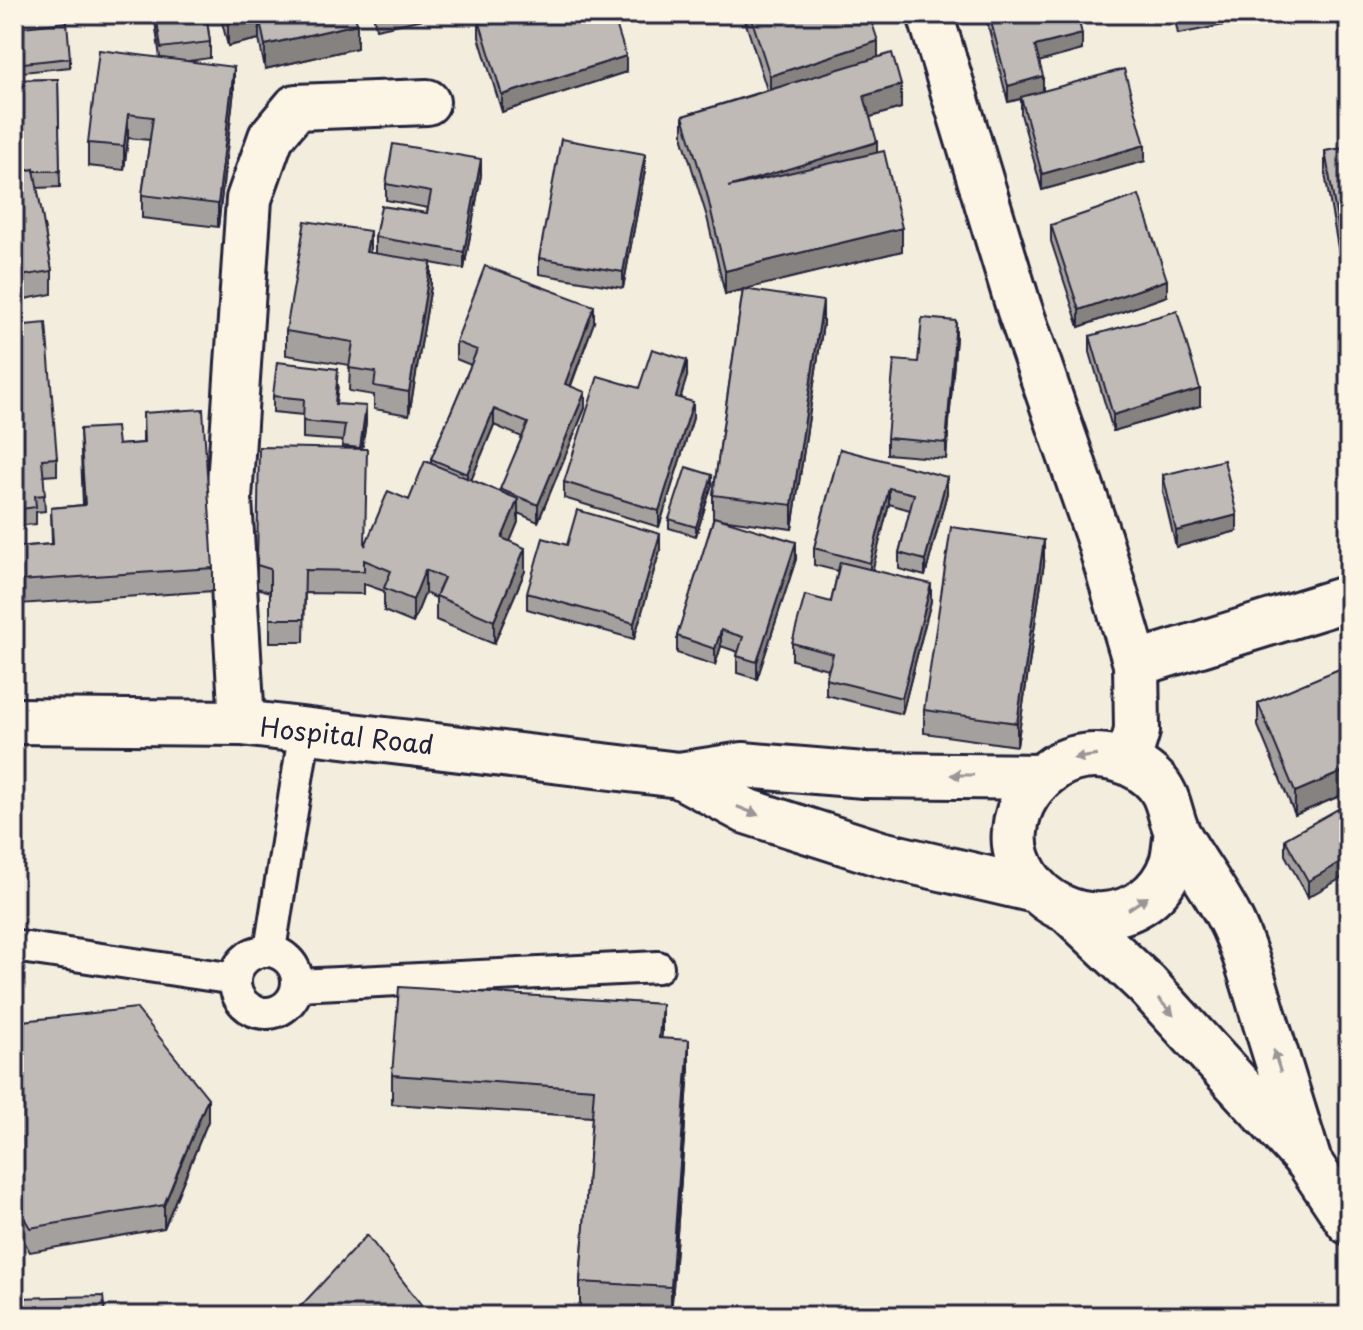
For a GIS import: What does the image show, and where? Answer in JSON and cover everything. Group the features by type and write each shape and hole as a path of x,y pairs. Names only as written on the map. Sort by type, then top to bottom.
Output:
{"street":[{"path":"930,14 1019,308 1099,539 1136,664 1137,731 1128,761"},
{"path":"242,723 229,499 249,199 271,137 296,107 427,102"},
{"path":"1136,664 1349,598"},
{"name":"Hospital Road","path":"14,721 242,723 679,775"},
{"path":"1309,1162 1231,920 1177,832 1170,803 1153,778 1128,761 1097,755 1066,760 1040,777 1022,802 1014,833 1019,864 1053,902 1147,985 1309,1162 1349,1222"},
{"path":"679,775 743,765 864,775 1040,777"},
{"path":"679,775 746,811 881,854 1101,916 1131,909 1156,890 1172,863 1177,832"}],"lane":[{"path":"270,950 305,729"},
{"path":"14,946 235,979"},
{"path":"270,950 285,957 296,969 298,985 292,1001 279,1011 262,1014 247,1008 237,995 235,979 240,963 254,953 270,950"},
{"path":"298,985 658,967"}],"building":[{"path":"156,14 206,14 210,42 161,48"},
{"path":"226,14 355,14 357,24 265,45 259,16 228,23"},
{"path":"499,14 613,14 626,56 502,95 479,20"},
{"path":"750,14 869,14 878,41 770,76"},
{"path":"989,14 1077,14 1082,34 1035,46 1043,76 1008,86"},
{"path":"1177,14 1198,14 1178,18"},
{"path":"67,22 70,58 14,64 14,28"},
{"path":"99,50 234,67 218,204 142,195 153,117 128,114 124,146 88,143"},
{"path":"892,53 901,85 864,96 877,142 728,187 884,151 902,228 725,271 707,194 683,116"},
{"path":"1124,69 1145,145 1042,174 1021,97"},
{"path":"58,79 60,171 34,169 14,172 14,80"},
{"path":"561,139 645,154 623,272 539,258"},
{"path":"393,144 481,159 464,252 375,237 381,206 427,213 431,192 386,184"},
{"path":"1349,147 1349,234 1340,236 1325,151"},
{"path":"34,169 52,271 14,277 14,173"},
{"path":"1139,195 1167,280 1079,310 1051,225"},
{"path":"305,221 370,231 366,252 431,262 409,392 374,386 376,372 349,368 353,342 286,331"},
{"path":"485,266 594,306 565,384 585,392 538,505 500,489 528,423 494,409 467,474 431,459 477,350 456,342"},
{"path":"743,289 823,301 792,505 713,495"},
{"path":"1177,311 1200,389 1113,415 1090,336"},
{"path":"922,318 956,321 946,443 887,438 894,360 918,362"},
{"path":"46,323 57,458 42,459 45,495 35,496 36,507 14,510 14,326"},
{"path":"652,349 687,360 676,397 693,402 659,511 564,482 598,376 639,388"},
{"path":"277,362 338,369 335,404 366,406 360,448 342,446 345,425 303,421 304,399 273,396"},
{"path":"203,409 213,568 19,581 16,547 53,544 51,508 85,505 80,429 116,427 118,445 144,443 143,413"},
{"path":"259,447 367,449 365,546 388,491 409,500 425,461 518,499 502,538 525,548 494,621 436,596 444,578 425,570 413,600 384,588 391,571 364,560 364,571 305,570 304,619 270,619 270,569 257,565"},
{"path":"840,449 947,477 925,560 899,553 914,494 889,488 870,563 814,548"},
{"path":"1224,460 1237,515 1176,531 1163,475"},
{"path":"686,467 712,475 696,527 669,519"},
{"path":"577,510 660,534 634,623 527,593 543,538 567,545"},
{"path":"714,517 796,542 757,662 737,656 743,637 721,630 715,649 677,636"},
{"path":"951,527 1044,540 1017,723 924,710"},
{"path":"840,562 931,584 902,698 826,679 833,654 792,643 805,595 831,602"},
{"path":"14,565 18,592 14,593"},
{"path":"1349,665 1349,769 1295,792 1258,703"},
{"path":"1349,803 1349,858 1308,881 1285,839"},
{"path":"399,987 662,1004 659,1038 689,1040 671,1287 580,1282 594,1089 392,1075"},
{"path":"136,1008 208,1098 164,1205 30,1228 14,1201 14,1022"},
{"path":"367,1235 430,1316 303,1316 298,1309"},
{"path":"103,1296 105,1316 14,1316 14,1298"}]}
